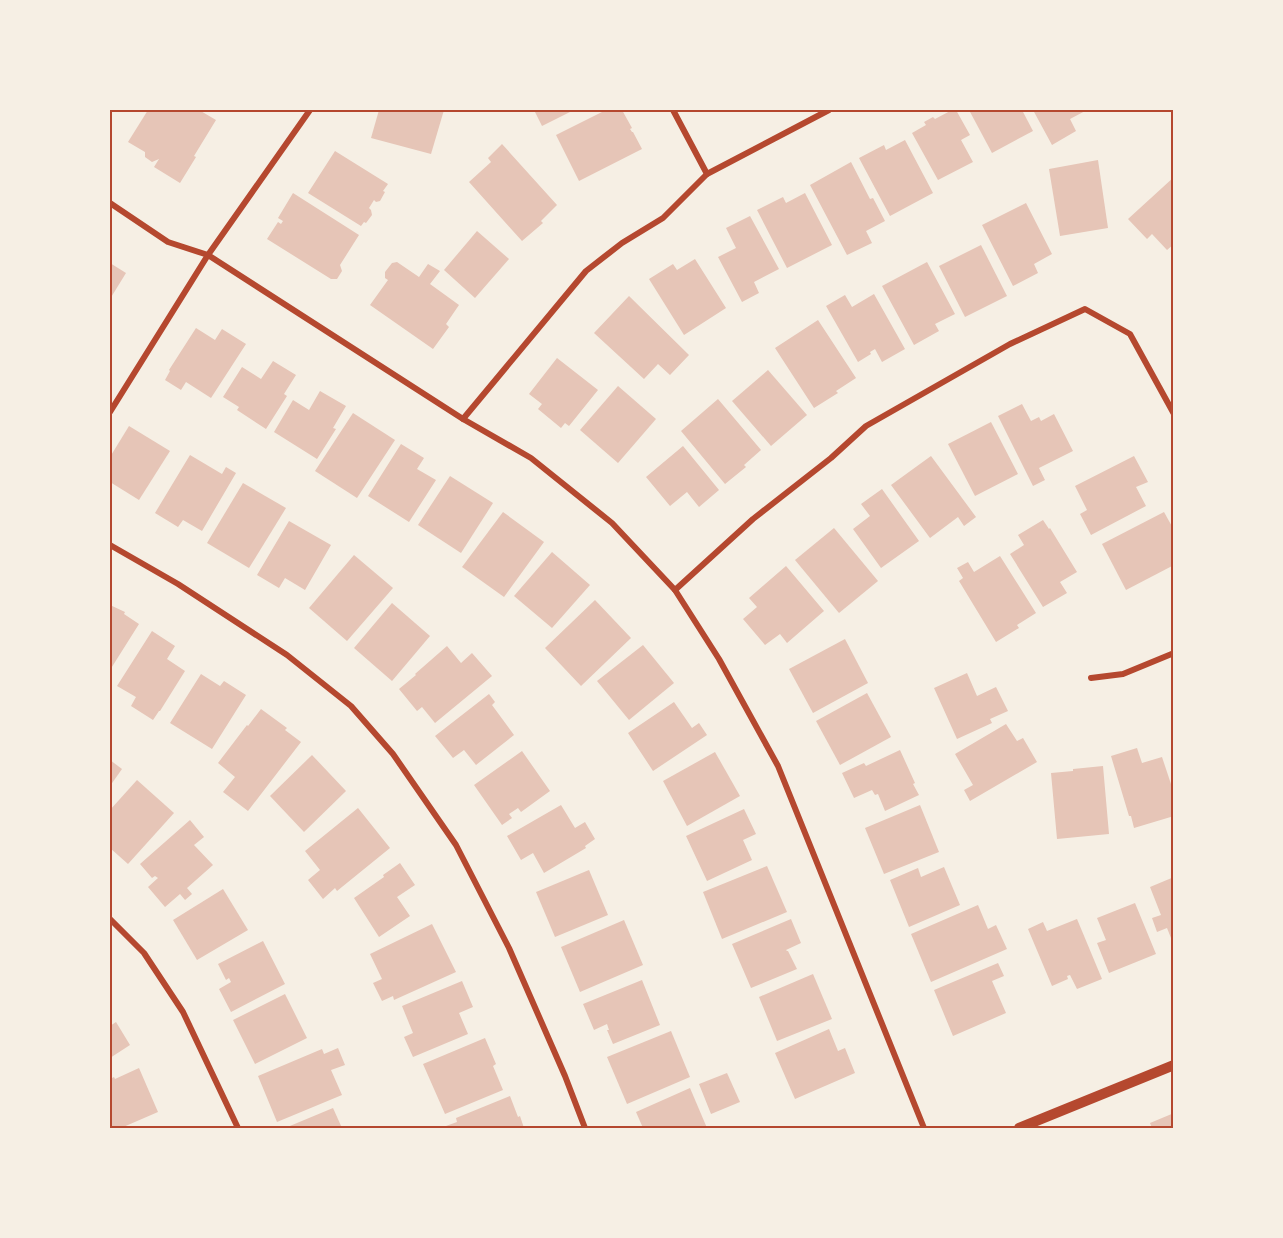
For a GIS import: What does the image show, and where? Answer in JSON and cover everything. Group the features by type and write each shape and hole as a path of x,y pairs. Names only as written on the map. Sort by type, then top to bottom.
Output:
{"street":[{"path":"110,412 208,255 310,110"},
{"path":"673,110 707,174"},
{"path":"463,419 586,271 622,243 663,218 707,174 829,110"},
{"path":"110,203 168,242 208,255 463,419 531,458 612,523 675,590 719,659 778,766 924,1128"},
{"path":"675,590 753,519 831,458 866,426 1010,345 1085,309 1130,334 1173,414"},
{"path":"110,545 178,584 287,655 351,706 393,754 456,845 494,917 565,1076 585,1128"},
{"path":"1091,678 1123,674 1173,653"},
{"path":"110,919 144,953 183,1012 238,1128"},
{"path":"1019,1128 1173,1065"}],"building":[{"path":"148,110 199,110 216,120 180,183 154,167 159,159 152,162 145,157 145,152 128,142"},
{"path":"379,110 444,110 431,154 371,138"},
{"path":"534,110 574,110 542,126"},
{"path":"606,110 622,110 642,149 579,181 556,135"},
{"path":"956,110 970,135 961,140 973,162 938,180 912,133 926,125 924,122"},
{"path":"969,110 1022,110 1033,131 992,153"},
{"path":"1033,110 1087,110 1070,119 1076,131 1052,145"},
{"path":"905,140 933,193 890,216 859,158 884,145 886,150"},
{"path":"502,144 557,205 541,221 543,223 522,241 469,182 491,162 488,158"},
{"path":"335,151 388,184 380,201 374,200 369,208 372,215 361,226 308,193"},
{"path":"1098,160 1108,228 1060,236 1049,169"},
{"path":"851,162 870,199 873,198 885,221 866,231 872,243 847,255 810,185"},
{"path":"1174,177 1174,244 1167,250 1152,234 1147,239 1128,219"},
{"path":"293,193 359,235 340,265 342,271 337,279 331,279 267,239 278,222 281,224 283,221 278,218"},
{"path":"805,193 832,245 787,268 757,210 783,197 786,203"},
{"path":"1026,203 1052,254 1034,264 1038,273 1013,286 982,225"},
{"path":"750,216 779,269 754,282 759,293 742,302 718,257 736,248 726,228"},
{"path":"477,231 509,259 475,298 444,270"},
{"path":"981,245 1007,296 965,317 939,266"},
{"path":"695,259 726,308 684,335 649,279 673,264 677,270"},
{"path":"397,262 419,277 428,264 440,271 430,284 459,305 446,324 449,327 433,349 370,305 388,280 385,278 385,272 392,263"},
{"path":"927,262 955,314 935,324 939,331 914,345 882,286"},
{"path":"110,263 126,273 110,299"},
{"path":"874,294 905,349 882,362 875,349 858,362 826,306 845,295 852,307"},
{"path":"629,296 689,355 670,375 658,364 644,379 594,333"},
{"path":"818,320 856,378 814,408 775,348"},
{"path":"196,328 215,340 222,329 246,344 211,398 186,382 181,390 165,380"},
{"path":"557,358 598,390 569,426 565,423 561,428 538,409 542,404 529,394"},
{"path":"273,361 296,375 284,394 287,396 266,429 237,410 239,407 223,397 242,367 261,379"},
{"path":"768,370 807,415 771,446 732,401"},
{"path":"618,386 656,419 618,463 580,430"},
{"path":"320,391 346,406 333,428 336,429 317,459 274,432 293,400 309,410"},
{"path":"718,399 761,450 744,465 746,467 725,484 681,431"},
{"path":"1022,404 1031,421 1039,417 1041,421 1054,414 1073,451 1039,468 1045,480 1033,486 998,416"},
{"path":"353,413 395,440 357,498 315,471"},
{"path":"991,422 1018,474 975,496 948,444"},
{"path":"129,426 170,451 139,500 110,482 110,457"},
{"path":"401,444 424,458 417,469 436,480 409,522 368,496"},
{"path":"683,446 719,490 699,507 687,492 670,506 646,477"},
{"path":"190,455 222,474 226,467 236,473 202,531 183,520 178,527 155,513"},
{"path":"931,456 976,517 964,526 958,517 930,538 891,485"},
{"path":"1134,456 1148,482 1136,487 1146,506 1091,535 1080,514 1087,510 1075,486"},
{"path":"450,476 493,503 461,553 418,525"},
{"path":"243,483 286,508 249,568 207,543"},
{"path":"882,489 919,541 881,568 853,529 870,516 861,504"},
{"path":"503,512 544,542 504,597 462,567"},
{"path":"1164,512 1174,530 1174,565 1126,590 1102,544"},
{"path":"1043,520 1077,572 1060,582 1067,593 1043,607 1010,554 1024,545 1018,535"},
{"path":"289,521 331,545 305,590 285,578 279,588 257,575"},
{"path":"834,528 878,581 839,613 795,560"},
{"path":"552,552 590,585 552,628 514,596"},
{"path":"354,555 393,588 347,641 309,608"},
{"path":"1000,556 1036,613 1017,625 1019,628 996,642 959,581 963,578 957,568 968,562 974,572"},
{"path":"786,566 824,611 787,643 780,634 765,645 743,619 757,607 749,598"},
{"path":"595,600 631,638 581,686 545,648"},
{"path":"392,603 430,636 392,681 354,648"},
{"path":"110,605 125,612 124,614 139,624 110,670"},
{"path":"152,631 175,646 167,659 185,671 153,720 131,706 136,697 117,686"},
{"path":"845,639 868,683 813,713 789,669"},
{"path":"643,645 674,683 629,720 597,681"},
{"path":"447,646 461,663 472,653 492,676 435,723 422,707 417,711 399,689"},
{"path":"967,673 977,696 996,687 1008,711 990,719 992,723 957,739 934,688"},
{"path":"201,674 220,686 224,681 246,695 212,749 170,723"},
{"path":"867,693 891,737 840,765 816,721"},
{"path":"489,694 495,702 492,705 514,735 476,765 464,750 453,758 435,736"},
{"path":"674,702 692,728 699,723 707,735 653,771 628,733"},
{"path":"261,709 287,728 285,730 301,742 248,811 223,792 235,777 218,763"},
{"path":"1006,724 1017,741 1023,738 1037,762 970,801 964,790 973,785 955,754"},
{"path":"1137,748 1142,763 1162,757 1174,793 1174,816 1134,828 1111,756"},
{"path":"900,750 919,795 885,811 878,794 875,795 872,790 854,798 842,773 864,763 866,766"},
{"path":"522,751 550,791 521,812 518,808 509,814 512,818 502,825 474,785"},
{"path":"715,752 740,796 687,826 663,781"},
{"path":"312,755 346,791 304,832 270,796"},
{"path":"110,760 122,769 110,786"},
{"path":"1103,766 1109,834 1057,839 1051,773"},
{"path":"137,780 174,813 128,864 110,848 110,810"},
{"path":"561,805 575,828 585,822 595,839 585,846 586,848 544,873 533,853 521,860 507,836"},
{"path":"920,805 939,852 884,874 865,828"},
{"path":"358,808 390,848 337,891 335,888 323,899 308,880 320,870 305,851"},
{"path":"744,809 756,834 743,840 752,860 707,881 686,836"},
{"path":"190,820 204,837 194,845 213,865 187,888 192,894 185,900 180,894 165,907 148,887 158,878 155,876 152,878 140,864"},
{"path":"400,863 415,885 397,897 410,916 379,937 354,898"},
{"path":"767,866 787,912 722,939 703,892"},
{"path":"944,867 960,905 909,927 890,880 918,868 921,877"},
{"path":"589,870 608,915 555,937 536,892"},
{"path":"1174,877 1173,943 1167,928 1157,932 1152,918 1161,915 1150,887"},
{"path":"223,889 248,930 197,960 173,920"},
{"path":"1135,903 1156,954 1109,973 1097,943 1106,940 1097,918"},
{"path":"978,905 988,929 996,925 1007,949 931,982 911,934"},
{"path":"791,919 801,943 786,950 797,969 751,988 732,944"},
{"path":"1077,919 1102,979 1077,989 1070,975 1067,976 1068,979 1052,986 1028,929 1043,922 1047,931"},
{"path":"624,920 643,965 580,992 561,947"},
{"path":"432,924 456,972 394,1000 393,996 382,1001 373,983 382,979 370,954"},
{"path":"263,941 285,984 231,1012 219,989 231,982 229,978 226,980 218,964"},
{"path":"998,963 1004,976 992,981 1006,1013 953,1036 934,990"},
{"path":"813,974 832,1019 777,1041 759,997"},
{"path":"642,980 660,1025 613,1044 607,1024 594,1030 583,1004"},
{"path":"462,981 473,1007 459,1013 468,1034 413,1057 404,1037 413,1033 402,1006"},
{"path":"285,994 307,1038 255,1064 233,1020"},
{"path":"116,1022 130,1045 110,1058 110,1026"},
{"path":"829,1029 838,1051 845,1048 855,1073 795,1099 775,1053"},
{"path":"671,1031 690,1077 627,1104 607,1057"},
{"path":"485,1038 496,1064 493,1066 503,1090 445,1114 423,1064"},
{"path":"338,1048 345,1065 331,1070 342,1095 277,1122 258,1076 322,1049 324,1054"},
{"path":"139,1068 158,1112 121,1128 110,1128 110,1079"},
{"path":"727,1073 740,1102 711,1114 699,1084"},
{"path":"690,1088 707,1128 643,1128 636,1112"},
{"path":"510,1096 524,1128 447,1128 446,1126 457,1122 456,1118"},
{"path":"333,1108 342,1128 285,1128"},
{"path":"1174,1113 1174,1128 1152,1128 1150,1123"}]}
